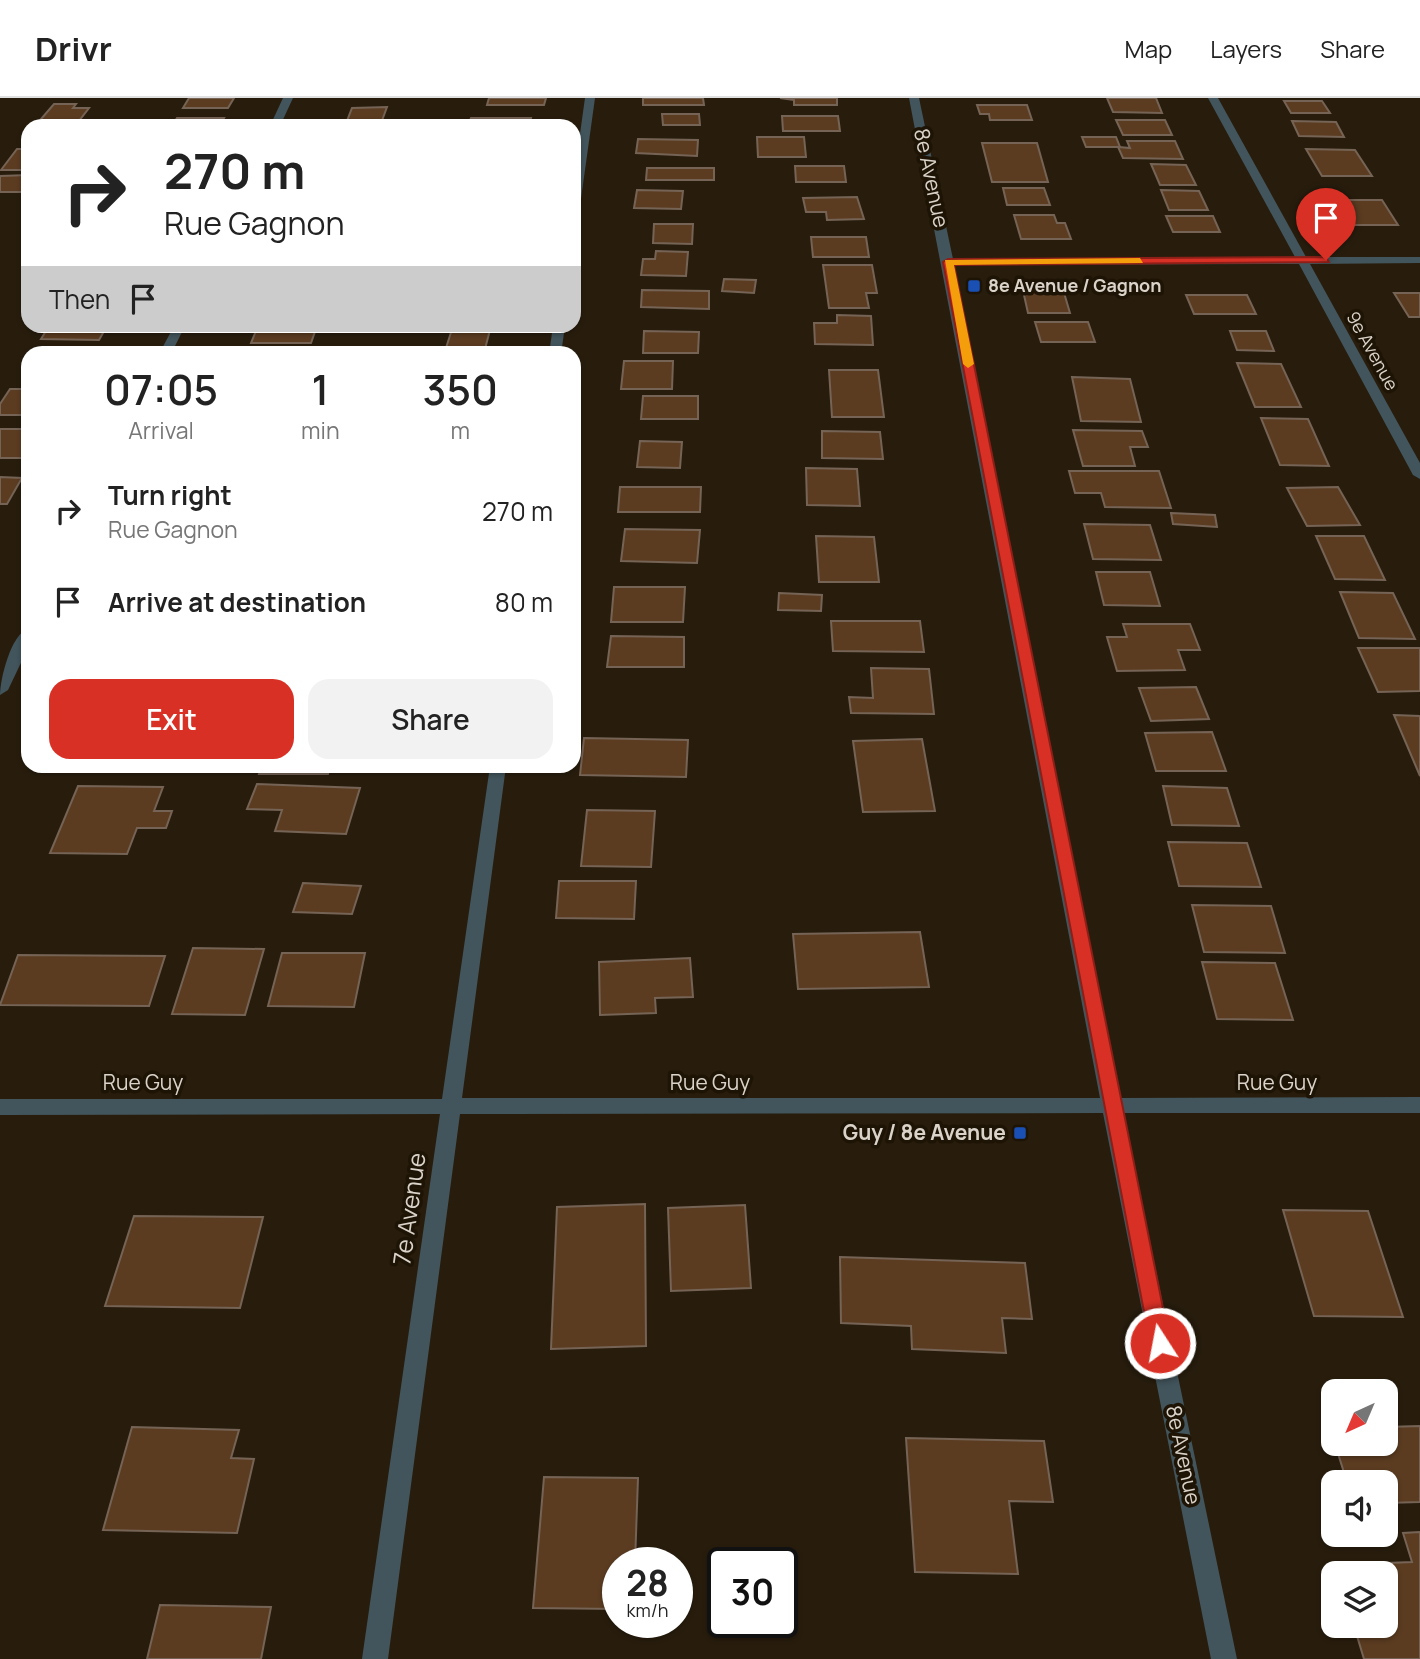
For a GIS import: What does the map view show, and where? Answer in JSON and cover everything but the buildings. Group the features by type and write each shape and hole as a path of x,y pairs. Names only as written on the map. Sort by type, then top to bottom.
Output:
{"street":[{"path":"278,119 288,98"},
{"path":"581,163 590,98"},
{"name":"8e Avenue","path":"914,98 1112,1107 1224,1659"},
{"name":"9e Avenue","path":"1213,98 1420,475"},
{"path":"948,262 1420,260"},
{"path":"0,690 21,647"},
{"name":"7e Avenue","path":"375,1659 497,773"},
{"name":"Rue Guy","path":"0,1107 1420,1105"}],"slow traffic":[{"path":"968,364 948,262 1140,261"}],"place":[{"name":"8e Avenue / Gagnon","path":"974,286"},
{"name":"Guy / 8e Avenue","path":"1020,1133"}],"route":[{"path":"1160,1343 948,262 1326,260"}]}
